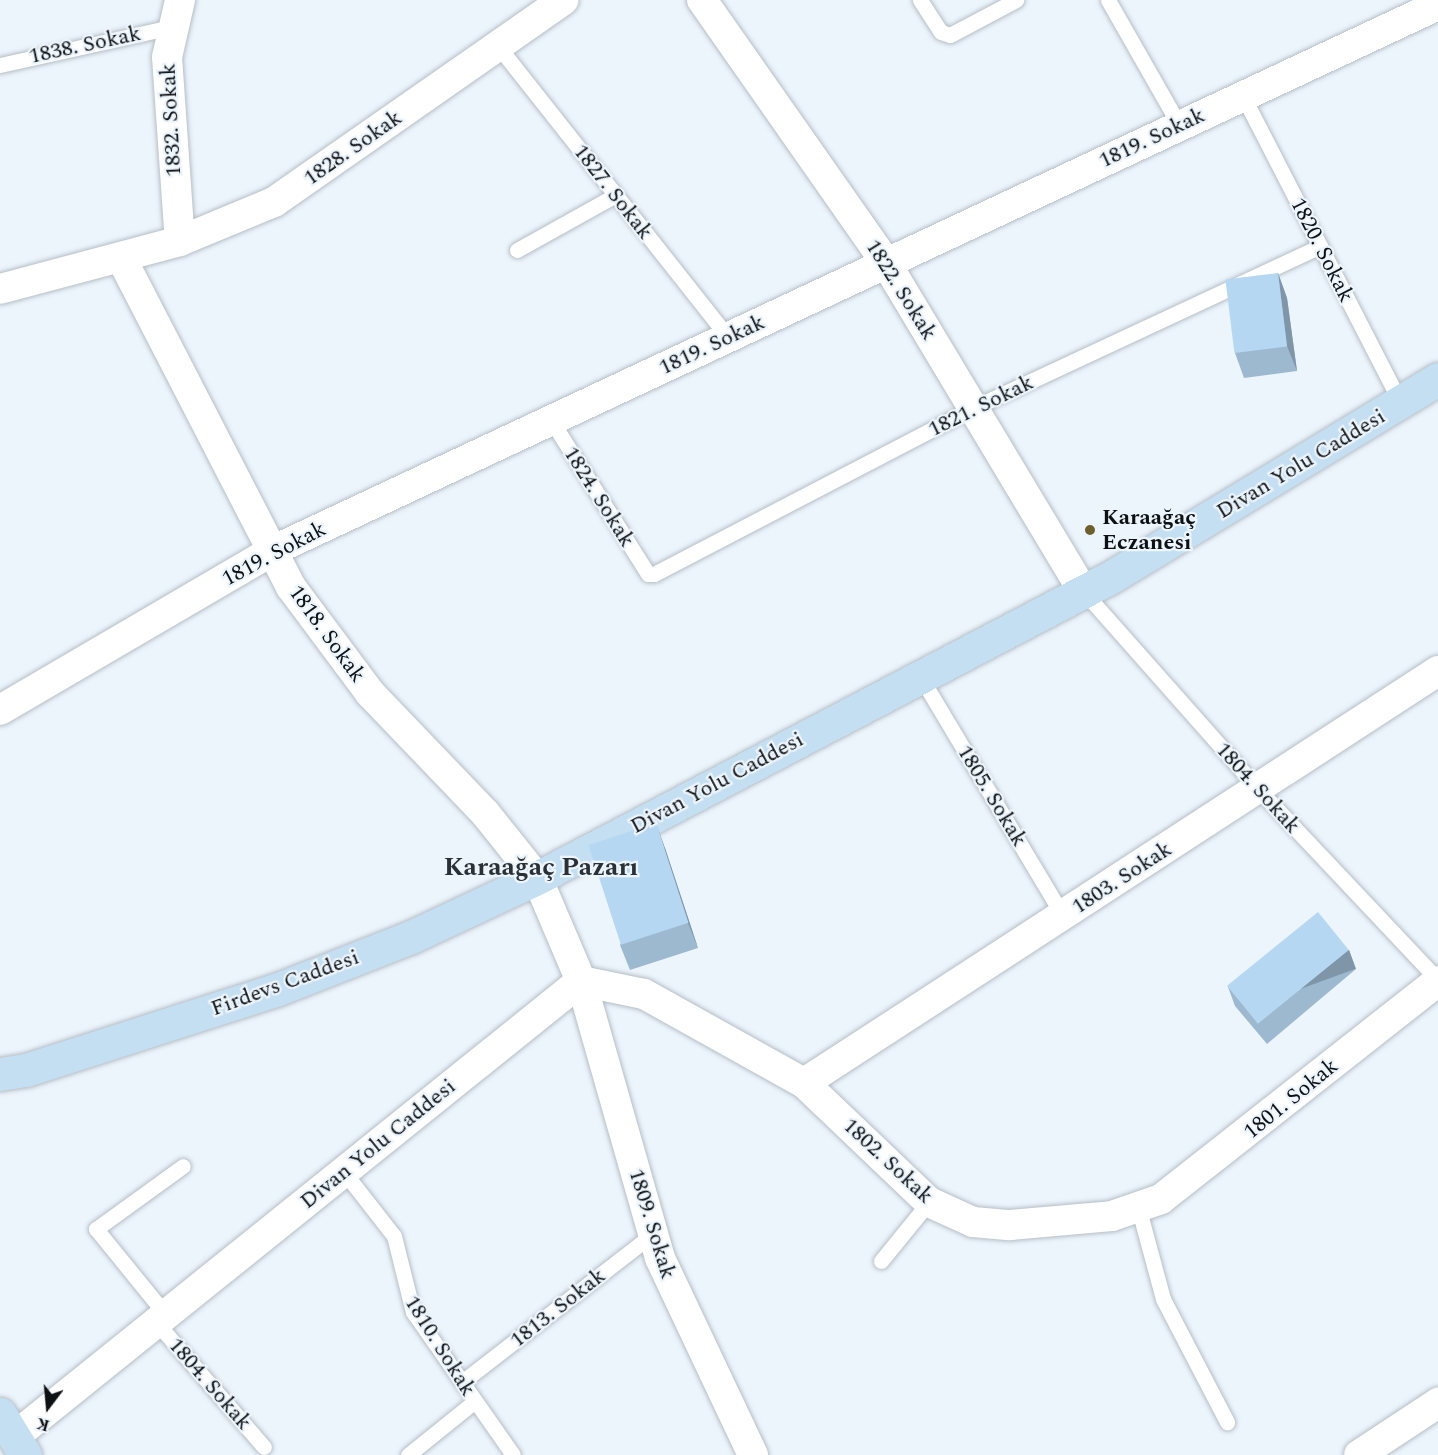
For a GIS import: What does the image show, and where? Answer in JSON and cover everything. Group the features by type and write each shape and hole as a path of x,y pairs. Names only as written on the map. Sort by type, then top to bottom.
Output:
{"street":[{"name":"1828. Sokak","path":"0,289 180,242 274,202 564,0"},
{"name":"1822. Sokak","path":"702,0 886,263 1083,591"},
{"name":"1819. Sokak","path":"0,710 272,551 1438,5"},
{"name":"1832. Sokak","path":"175,14 167,95 180,242"},
{"name":"1818. Sokak","path":"121,257 272,551 350,668 537,878"},
{"name":"Divan Yolu Caddesi","path":"537,878 1083,591 1401,404 1438,379"},
{"name":"1803. Sokak","path":"804,1083 1259,790 1438,671"},
{"path":"537,878 581,981"},
{"name":"Firdevs Caddesi","path":"9,1076 278,989 411,937 537,878"},
{"name":"1801. Sokak","path":"1139,1210 1191,1180 1438,980"},
{"name":"Divan Yolu Caddesi","path":"16,1443 161,1318 581,981"},
{"name":"1802. Sokak","path":"581,981 644,994 804,1083 929,1202 973,1222 1010,1225 1139,1210"},
{"name":"1809. Sokak","path":"581,981 653,1234 674,1294 753,1455"},
{"path":"1359,1455 1438,1403"}],"lane":[{"path":"920,0 941,32 950,35 1016,0"},
{"path":"1107,0 1180,126"},
{"name":"1838. Sokak","path":"0,65 175,14"},
{"name":"1827. Sokak","path":"498,46 728,337"},
{"name":"1820. Sokak","path":"1243,96 1401,404"},
{"path":"517,250 616,195"},
{"name":"1821. Sokak","path":"648,574 661,573 973,408 1320,246"},
{"name":"1824. Sokak","path":"551,420 648,574"},
{"name":"1804. Sokak","path":"1083,591 1259,790 1438,980"},
{"name":"1805. Sokak","path":"920,676 1064,916"},
{"name":"1804. Sokak","path":"183,1166 96,1229 161,1318 264,1447"},
{"name":"1810. Sokak","path":"344,1172 394,1236 406,1297 513,1455"},
{"path":"881,1261 929,1202"},
{"path":"1139,1210 1167,1309 1227,1422"},
{"name":"1813. Sokak","path":"462,1382 653,1234"},
{"path":"408,1455 475,1401"}],"building":[{"path":"1278,273 1287,346 1234,353 1225,279"},
{"path":"656,823 688,923 621,945 588,845"},
{"path":"1318,912 1349,950 1258,1024 1227,986"}],"place":[{"name":"Karaağaç Eczanesi","path":"1090,530"}],"district":[{"name":"Karaağaç Pazarı","path":"541,868"}]}
